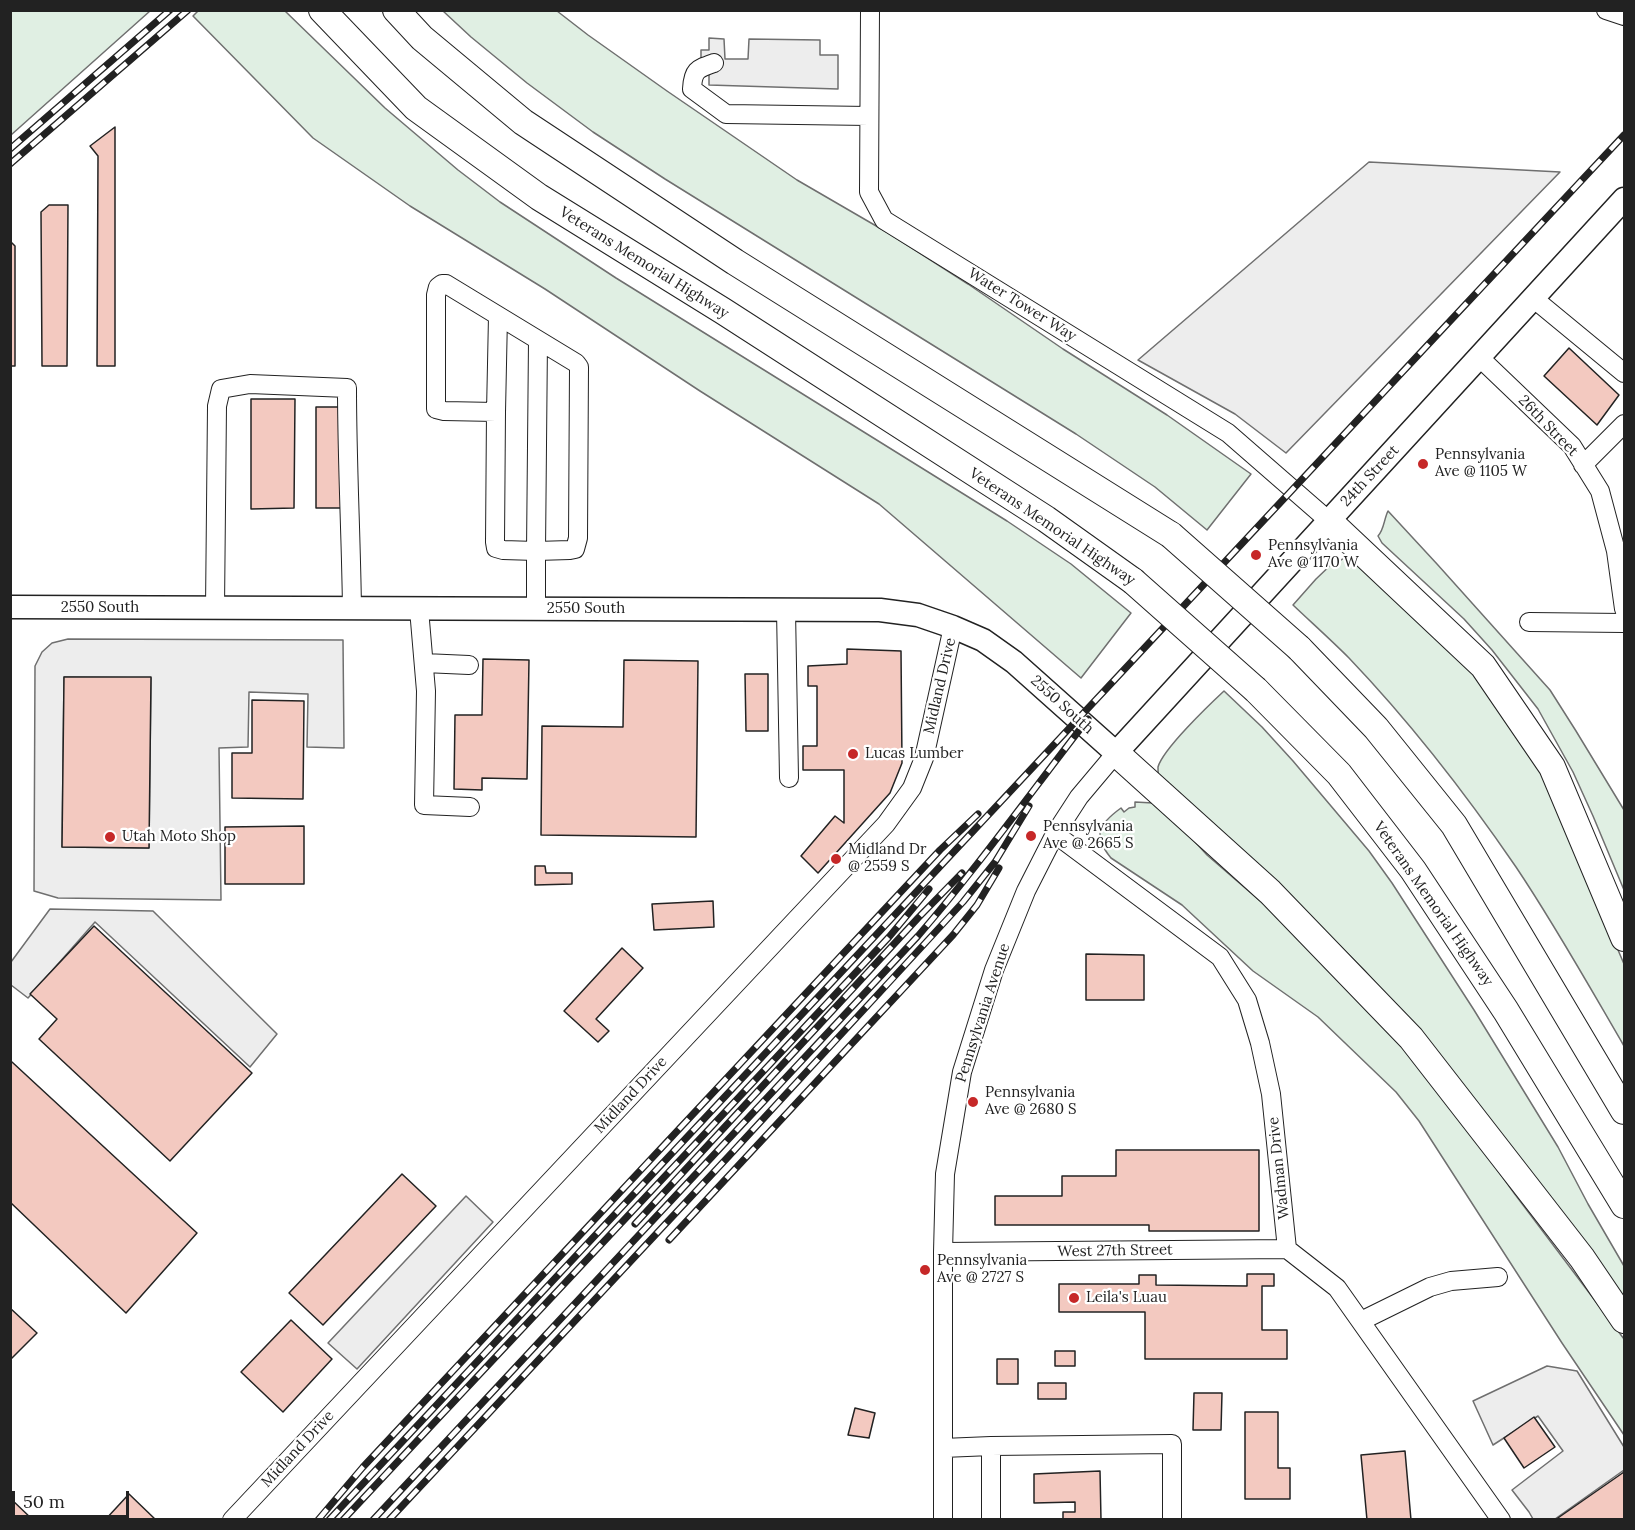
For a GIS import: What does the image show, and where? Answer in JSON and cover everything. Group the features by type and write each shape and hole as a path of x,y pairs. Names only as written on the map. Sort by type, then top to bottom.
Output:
{"highway":[{"name":"Veterans Memorial Highway","path":"322,10 416,108 539,197 723,311 1036,513 1133,581 1256,690 1339,774 1413,870 1506,1011 1624,1205"},
{"path":"396,10 422,38 523,122 735,262 1171,535 1299,648 1376,728 1454,825 1624,1111"},
{"path":"1329,521 1483,666 1552,767 1624,938"},
{"path":"1116,753 1270,892 1411,1038 1581,1258 1624,1320"}],"main road":[{"name":"24th Street","path":"1116,753 1624,199"},
{"name":"2550 South","path":"10,608 880,610 918,615 983,640 1014,662 1116,753"}],"street":[{"name":"Water Tower Way","path":"870,10 869,192 884,220 1228,433 1329,521"},
{"path":"1606,10 1624,16"},
{"path":"714,63 699,68 693,76 692,89 726,114 869,116"},
{"path":"496,412 436,409 436,306 438,287 442,284 446,284 576,363 579,367 577,544 575,549 536,551 496,548 498,316"},
{"path":"1533,298 1624,373"},
{"path":"536,609 538,340"},
{"name":"26th Street","path":"1479,357 1572,446 1600,491 1616,551 1624,609"},
{"path":"215,608 218,406 221,389 256,384 347,388 352,609"},
{"path":"1583,465 1624,424"},
{"path":"419,609 426,691 424,805 470,807"},
{"path":"786,610 789,778"},
{"path":"1529,622 1624,623"},
{"name":"Midland Drive","path":"232,1520 886,824 912,788 924,758 953,627"},
{"path":"424,663 469,665"},
{"name":"Pennsylvania Avenue","path":"944,1520 942,1252 945,1174 962,1072 994,970 1026,891 1055,834 1079,797 1116,753"},
{"name":"Wadman Drive","path":"1055,834 1220,957 1247,1000 1260,1043 1271,1094 1287,1249"},
{"path":"1287,1249 1337,1288 1501,1520"},
{"name":"West 27th Street","path":"942,1252 1287,1249"},
{"path":"1361,1321 1430,1287 1451,1281 1498,1276"},
{"path":"943,1448 1172,1444 1172,1520"},
{"path":"991,1446 991,1520"}],"green space":[{"path":"11,10 150,10 150,11 11,135"},
{"path":"198,11 285,11 385,108 458,170 500,202 616,278 1007,521 1071,564 1131,613 1081,678 879,504 700,391 545,289 410,206 313,138 193,16"},
{"path":"443,11 557,11 667,91 797,180 890,234 968,284 1063,349 1167,415 1251,474 1207,530 1155,487 1076,434 593,132 527,83"},
{"path":"1388,511 1550,690 1576,731 1624,810 1624,890 1573,772 1538,709 1492,650 1464,619 1382,543 1378,536 1382,531"},
{"path":"1346,556 1352,556 1462,657 1528,748 1546,781 1624,964 1624,1046 1530,889 1458,786 1372,683 1293,605 1337,559 1340,561"},
{"path":"1224,691 1293,761 1369,851 1392,883 1474,1010 1558,1147 1624,1266 1624,1306 1409,1021 1365,971 1272,878 1159,777 1158,767 1168,750 1187,727"},
{"path":"1135,802 1153,803 1176,821 1207,855 1281,919 1368,1003 1474,1137 1624,1339 1624,1435 1419,1121 1396,1092 1318,1017 1253,971 1182,905 1111,858 1101,843 1103,825 1121,808 1124,812 1135,807"}],"shaded area":[{"path":"709,38 724,39 725,59 748,59 749,39 820,40 820,55 838,55 838,89 709,85 709,74 701,73 701,50 709,50"},
{"path":"1369,162 1560,172 1286,453 1235,414 1138,360"},
{"path":"68,639 343,640 344,748 307,747 308,694 249,692 248,747 219,748 221,900 58,898 34,891 35,666 42,652 52,643","holes":["64,677 151,678 149,848 62,847"]},
{"path":"50,909 153,911 277,1034 250,1067 95,922 28,998 11,985 11,962"},
{"path":"466,1196 493,1222 357,1369 328,1343"},
{"path":"1547,1366 1577,1371 1624,1447 1624,1470 1555,1519 1533,1519 1512,1490 1563,1451 1538,1416 1493,1445 1473,1401"}],"building":[{"path":"115,127 115,366 97,366 98,156 90,146"},
{"path":"49,205 68,205 67,366 42,366 41,212"},
{"path":"10,241 15,246 15,366 10,366"},
{"path":"1569,348 1619,395 1597,425 1544,376"},
{"path":"251,399 295,399 294,508 251,509"},
{"path":"316,407 342,407 341,508 316,508"},
{"name":"Lucas Lumber","path":"847,649 901,651 902,763 890,793 818,873 801,856 835,816 844,823 844,770 803,770 803,746 817,746 817,686 808,686 808,666 847,664"},
{"path":"483,659 529,660 527,779 482,778 482,790 454,789 455,715 482,715"},
{"path":"624,660 698,661 696,837 541,835 542,726 623,727"},
{"path":"745,674 768,674 768,731 746,731"},
{"path":"64,677 151,677 149,848 62,847"},
{"path":"252,700 304,701 303,799 232,798 232,753 252,753"},
{"path":"304,826 304,884 225,884 225,827"},
{"path":"535,866 545,866 546,873 572,873 572,884 535,885"},
{"path":"713,901 714,927 654,930 652,904"},
{"path":"94,926 252,1073 170,1161 39,1039 57,1019 30,994"},
{"path":"622,948 643,968 596,1019 609,1031 598,1042 564,1011"},
{"path":"1086,954 1144,955 1144,1000 1086,1000"},
{"path":"12,1062 197,1233 126,1313 10,1202 10,1064"},
{"path":"1116,1150 1259,1150 1259,1231 1149,1231 1149,1225 995,1225 995,1196 1062,1196 1062,1176 1116,1176"},
{"path":"402,1174 436,1206 323,1325 289,1293"},
{"path":"1247,1274 1274,1274 1274,1286 1262,1286 1262,1330 1287,1330 1287,1359 1145,1359 1145,1312 1059,1312 1059,1284 1139,1284 1139,1275 1156,1275 1156,1285 1247,1286"},
{"path":"10,1308 37,1333 10,1360"},
{"path":"291,1320 332,1359 283,1412 241,1372"},
{"path":"1055,1351 1075,1351 1075,1366 1055,1366"},
{"path":"997,1359 1018,1359 1018,1384 997,1384"},
{"path":"1038,1383 1066,1383 1066,1399 1038,1399"},
{"path":"1194,1393 1222,1393 1221,1430 1193,1430"},
{"path":"855,1408 875,1413 869,1438 848,1435"},
{"path":"1245,1412 1278,1412 1278,1468 1290,1468 1290,1499 1245,1499"},
{"path":"1534,1417 1555,1447 1524,1468 1504,1438"},
{"path":"1405,1451 1411,1520 1367,1520 1361,1455"},
{"path":"1100,1471 1101,1520 1063,1520 1063,1512 1075,1512 1075,1502 1034,1503 1034,1474"},
{"path":"1624,1472 1624,1520 1555,1520"},
{"path":"129,1494 156,1520 105,1520"},
{"path":"10,1498 33,1520 10,1520"}],"railway":[{"path":"10,149 170,10"},
{"path":"10,164 188,10"},
{"path":"329,1520 1624,135"},
{"path":"373,1520 918,936 983,856 1088,719"},
{"path":"389,1520 963,902 995,862 1029,806"},
{"path":"318,1520 363,1467 940,850 978,814"},
{"path":"669,1240 953,935 977,905 999,868"},
{"path":"635,1224 962,873"},
{"path":"343,1520 889,937 929,889"}],"place":[{"name":"Pennsylvania Ave @ 1105 W","path":"1423,464"},
{"name":"Pennsylvania Ave @ 1170 W","path":"1256,555"},
{"name":"Lucas Lumber","path":"853,754"},
{"name":"Pennsylvania Ave @ 2665 S","path":"1031,836"},
{"name":"Utah Moto Shop","path":"110,837"},
{"name":"Midland Dr @ 2559 S","path":"836,859"},
{"name":"Pennsylvania Ave @ 2680 S","path":"973,1102"},
{"name":"Pennsylvania Ave @ 2727 S","path":"925,1270"},
{"name":"Leila's Luau","path":"1074,1298"}]}
